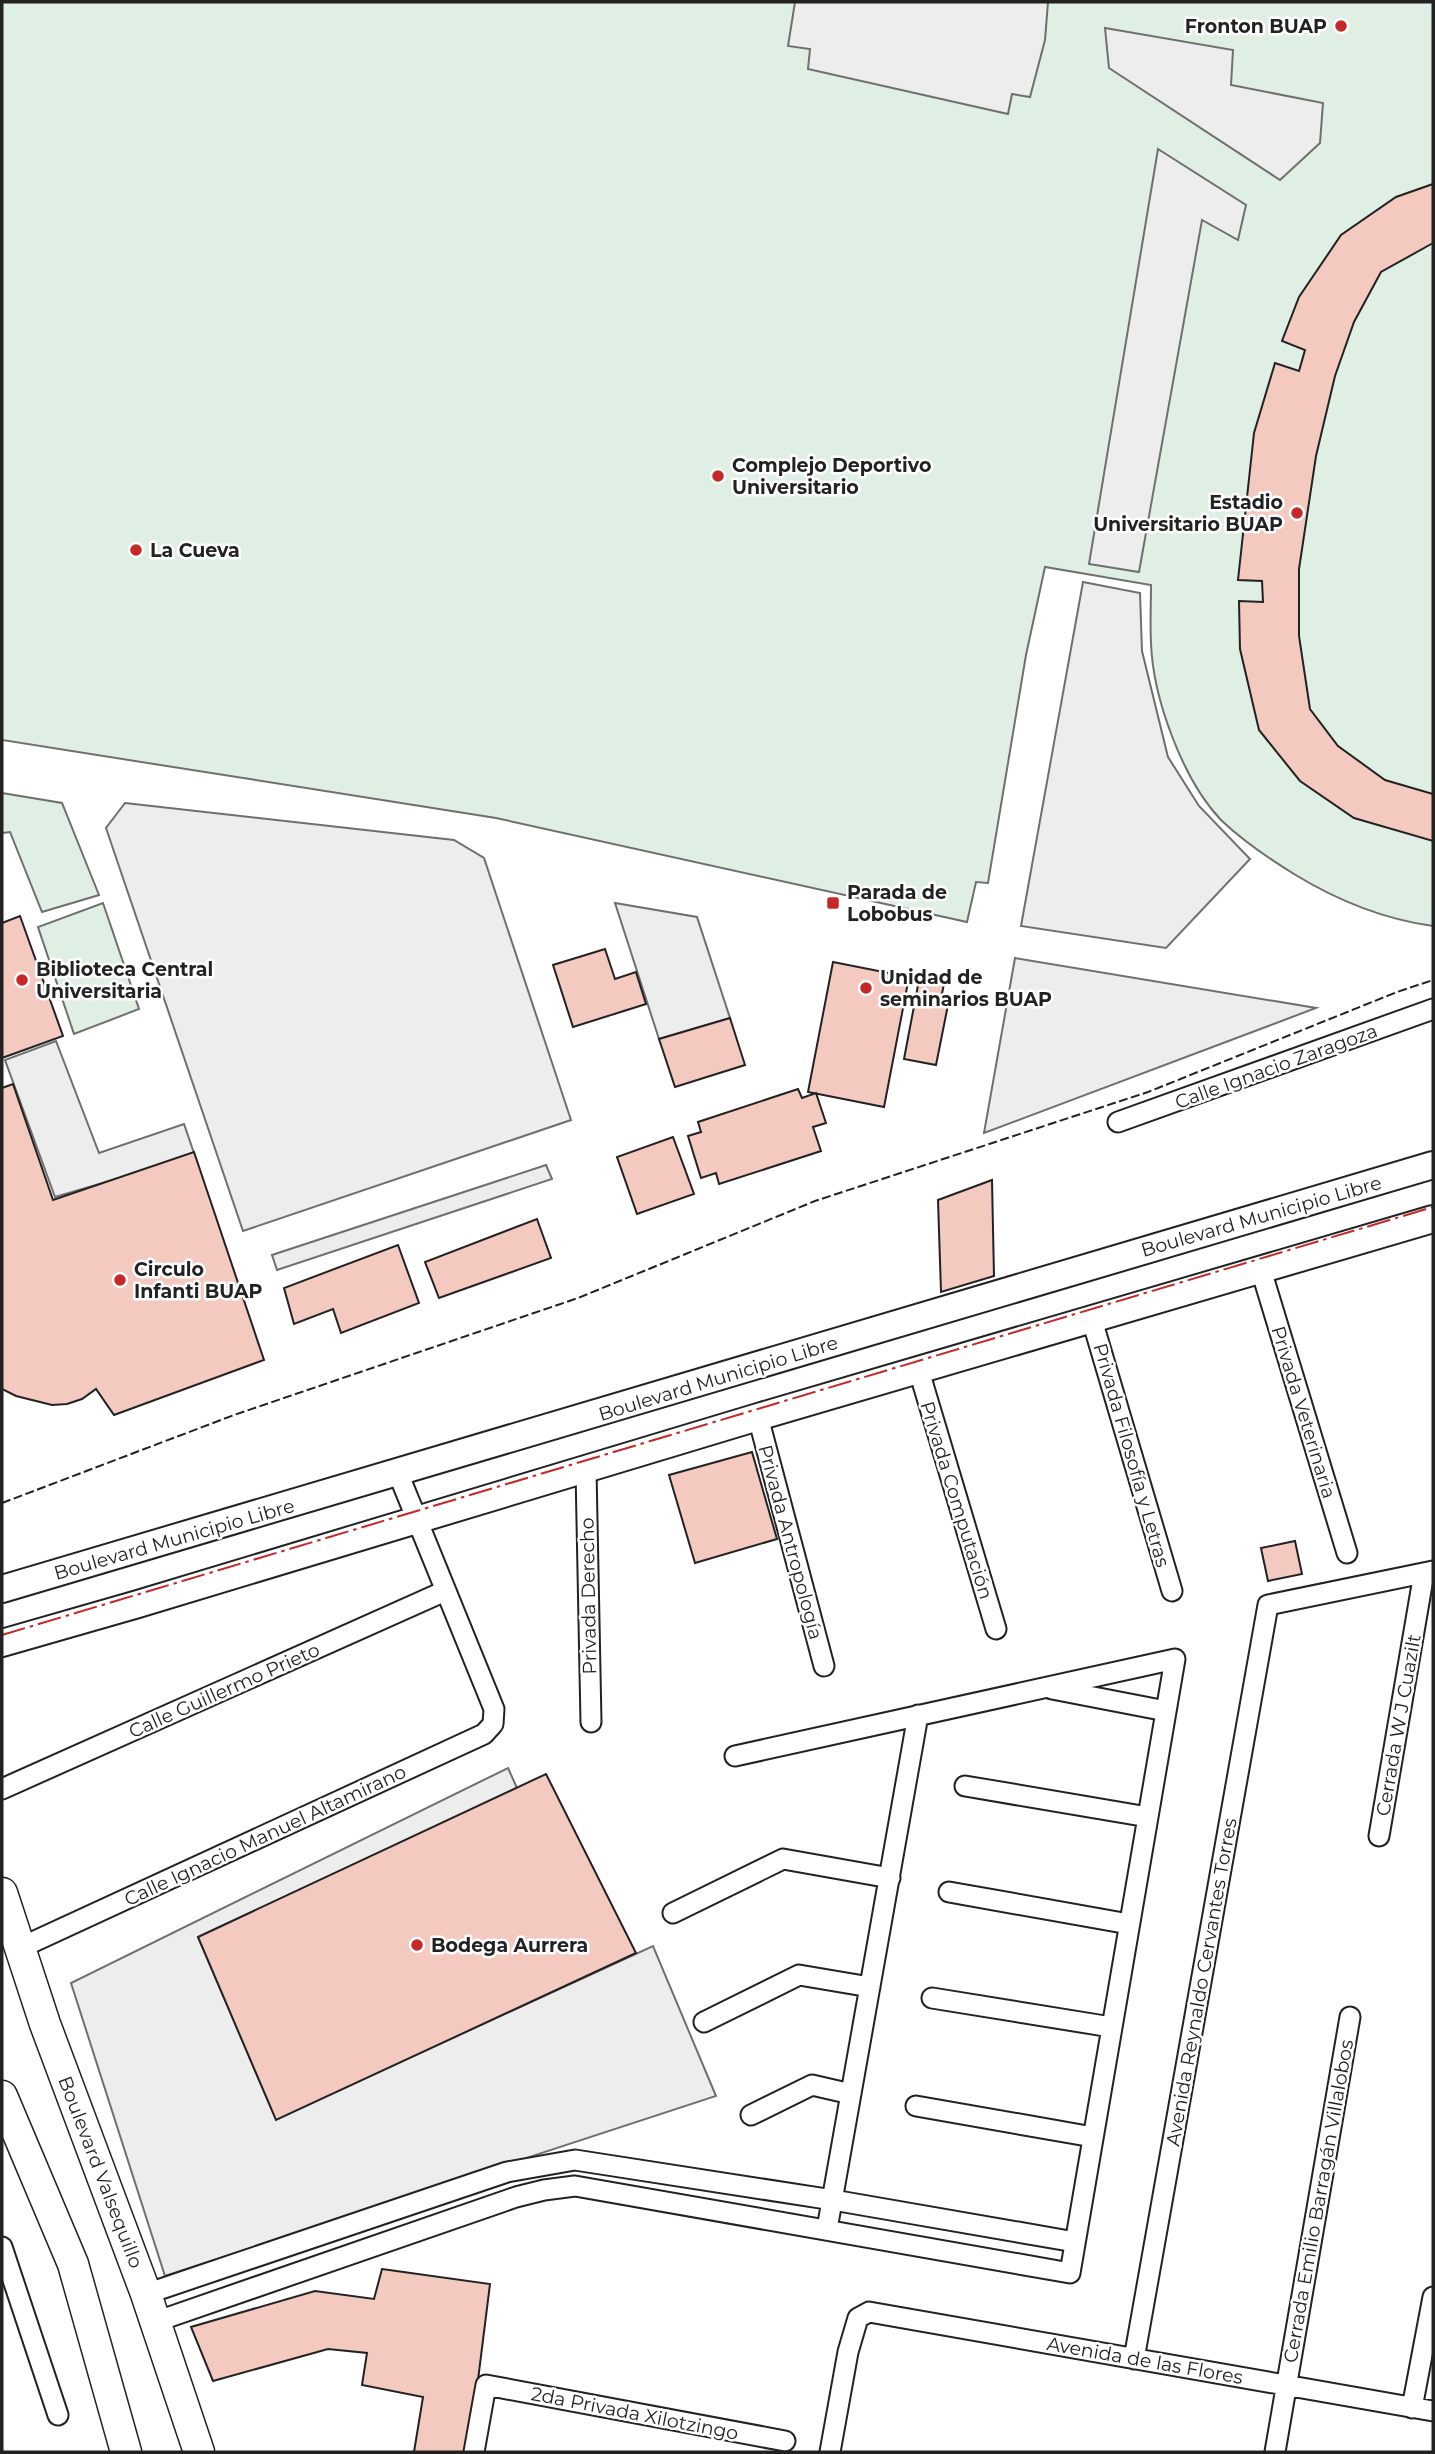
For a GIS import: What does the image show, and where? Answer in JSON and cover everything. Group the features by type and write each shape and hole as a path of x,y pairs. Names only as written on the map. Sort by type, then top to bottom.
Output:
{"main road":[{"name":"Boulevard Municipio Libre","path":"2,1589 1433,1165"},
{"path":"2,1643 1433,1220"},
{"name":"Boulevard Valsequillo","path":"2,1893 45,2024 151,2308 199,2452"},
{"path":"2,2096 73,2264 127,2452"}],"street":[{"name":"Calle Ignacio Zaragoza","path":"1118,1122 1433,1009"},
{"name":"Privada Veterinaria","path":"1261,1270 1347,1553"},
{"name":"Privada Filosofía y Letras","path":"1092,1320 1172,1591"},
{"name":"Privada Computación","path":"919,1371 996,1629"},
{"name":"Privada Antropología","path":"758,1418 824,1666"},
{"name":"Privada Derecho","path":"586,1470 591,1721"},
{"path":"398,1473 445,1591"},
{"name":"Avenida Reynaldo Cervantes Torres","path":"1135,2358 1268,1605 1428,1572"},
{"name":"Cerrada W J Cuazilt","path":"1379,1836 1428,1572"},
{"name":"Calle Ignacio Manuel Altamirano","path":"20,1948 484,1734 493,1724 494,1709 445,1591"},
{"name":"Calle Guillermo Prieto","path":"2,1788 445,1591"},
{"path":"151,2308 257,2287 516,2197 576,2186 1070,2273 1175,1659 735,1756"},
{"path":"1044,1688 1166,1711"},
{"path":"827,2229 918,1715"},
{"path":"965,1786 1148,1817"},
{"path":"673,1913 783,1859 890,1878"},
{"path":"948,1892 1129,1924"},
{"path":"704,2022 799,1975 870,1987"},
{"path":"932,1998 1111,2027"},
{"name":"Cerrada Emilio Barragán Villalobos","path":"1275,2452 1350,2017"},
{"path":"751,2115 812,2085 851,2094"},
{"path":"916,2106 1093,2137"},
{"path":"151,2308 249,2259 506,2172 576,2160 833,2200 1075,2242"},
{"path":"576,2160 576,2186"},
{"path":"354,2224 365,2249"},
{"path":"2,2247 58,2415"},
{"path":"249,2259 257,2287"},
{"path":"1412,2407 1433,2297"},
{"name":"Avenida de las Flores","path":"830,2452 848,2352 858,2318 869,2312 1433,2411"},
{"name":"2da Privada Xilotzingo","path":"474,2452 486,2385 785,2441"}],"green space":[{"name":"Complejo Deportivo Universitario","path":"2,2 1433,2 1433,926 1378,914 1327,893 1265,855 1221,820 1194,783 1172,738 1164,713 1153,665 1151,585 1045,567 1026,655 988,883 976,882 967,922 496,818 2,740"},
{"path":"2,793 62,803 99,895 42,912 10,832 2,833"},
{"path":"103,903 139,1009 74,1034 38,927"}],"shaded area":[{"path":"795,2 1048,2 1045,40 1030,97 1012,94 1008,114 808,69 810,49 788,46"},
{"path":"1105,28 1233,50 1231,85 1323,103 1320,143 1280,180 1109,68"},
{"path":"1158,149 1246,205 1238,240 1202,220 1139,572 1089,564"},
{"path":"1083,582 1140,593 1142,651 1168,757 1199,806 1250,859 1166,948 1021,926"},
{"path":"125,803 454,840 484,858 571,1120 243,1231 106,828"},
{"path":"615,903 697,917 730,1018 659,1039"},
{"path":"1015,958 1316,1008 984,1133"},
{"path":"56,1041 99,1153 184,1124 195,1156 55,1197 5,1060"},
{"path":"546,1165 552,1179 277,1270 272,1255"},
{"path":"508,1768 517,1788 198,1937 276,2119 653,1946 716,2096 165,2276 71,1983"}],"building":[{"path":"1433,184 1433,243 1381,272 1354,322 1335,376 1316,456 1299,569 1299,636 1310,709 1338,746 1385,780 1433,794 1433,841 1354,818 1300,781 1259,730 1240,649 1239,601 1263,602 1262,581 1238,580 1254,433 1275,363 1299,371 1305,350 1282,341 1299,297 1341,235 1396,197"},
{"name":"Biblioteca Central Universitaria","path":"20,916 63,1036 2,1058 2,923"},
{"path":"605,949 615,979 636,972 646,1004 573,1027 553,965"},
{"path":"833,962 909,977 884,1107 808,1092"},
{"path":"919,980 944,984 940,1003 948,1005 936,1065 904,1059"},
{"path":"730,1018 745,1065 675,1087 659,1039"},
{"name":"Circulo Infanti BUAP","path":"13,1084 53,1200 194,1152 264,1360 114,1415 96,1389 82,1399 52,1405 16,1396 2,1389 2,1088"},
{"path":"798,1089 802,1098 816,1093 826,1123 813,1127 821,1151 719,1184 716,1173 701,1178 688,1136 701,1132 698,1122"},
{"path":"673,1137 694,1194 637,1214 617,1157"},
{"path":"992,1180 994,1276 941,1292 938,1200"},
{"path":"537,1219 551,1258 439,1298 425,1262"},
{"path":"398,1245 419,1303 341,1333 333,1309 294,1324 284,1288"},
{"path":"752,1452 777,1539 695,1563 669,1475"},
{"path":"1295,1541 1302,1574 1268,1581 1261,1548"},
{"name":"Bodega Aurrera","path":"546,1774 636,1953 276,2120 198,1937"},
{"path":"382,2269 490,2284 469,2452 414,2452 423,2397 362,2385 367,2353 328,2349 213,2381 191,2327 315,2291 374,2299"}],"fence":[{"path":"2,1503 234,1415 578,1298 815,1201 1148,1092 1433,980"}],"power":[{"path":"2,1635 1433,1207"}],"place":[{"name":"Fronton BUAP","path":"1341,26"},
{"name":"Complejo Deportivo Universitario","path":"718,476"},
{"name":"Estadio Universitario BUAP","path":"1297,513"},
{"name":"La Cueva","path":"136,550"},
{"name":"Parada de Lobobus","path":"833,903"},
{"name":"Biblioteca Central Universitaria","path":"22,980"},
{"name":"Unidad de seminarios BUAP","path":"866,988"},
{"name":"Circulo Infanti BUAP","path":"120,1280"},
{"name":"Bodega Aurrera","path":"417,1945"}]}
